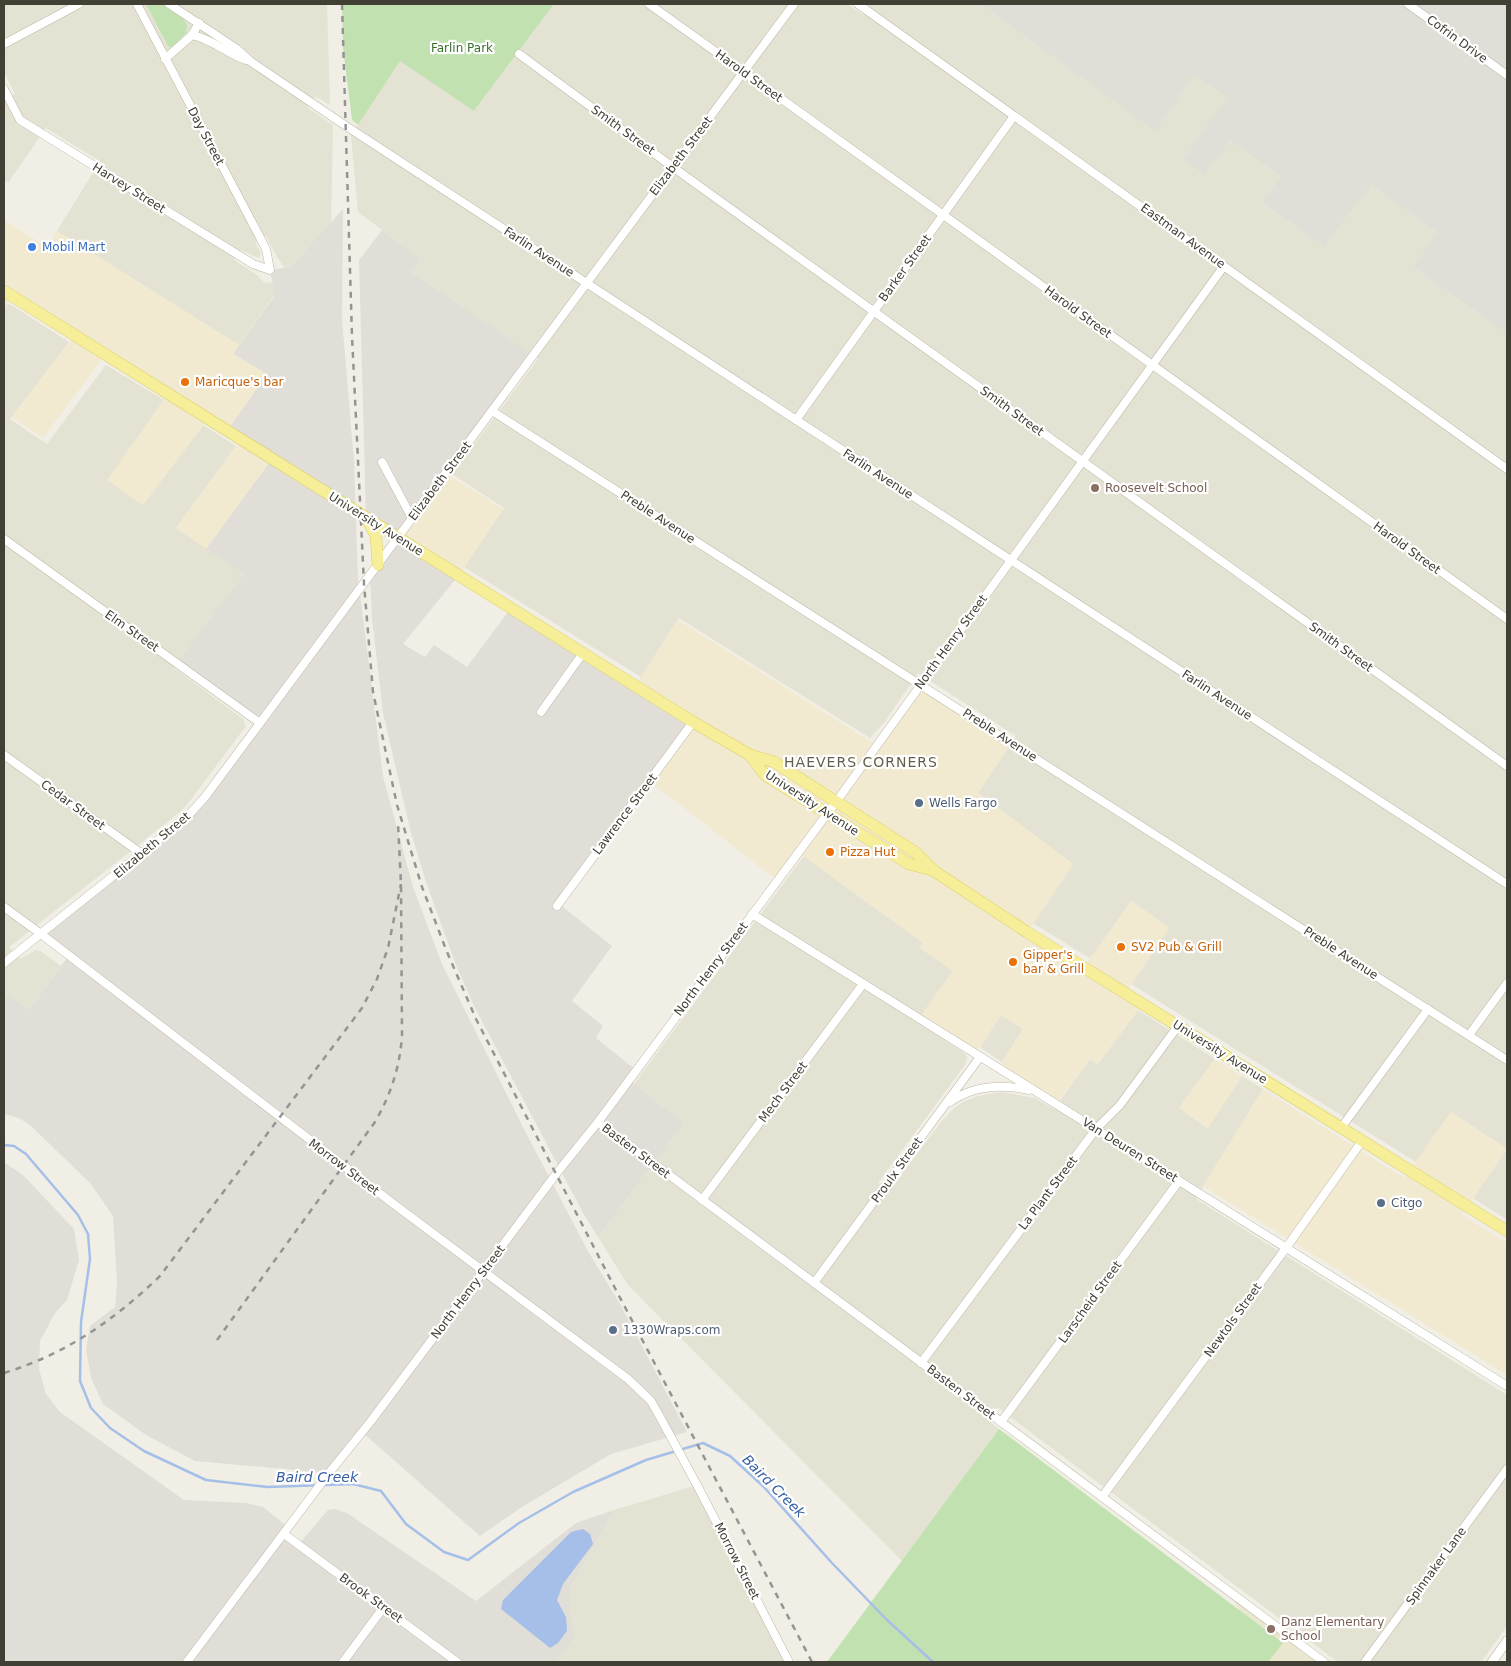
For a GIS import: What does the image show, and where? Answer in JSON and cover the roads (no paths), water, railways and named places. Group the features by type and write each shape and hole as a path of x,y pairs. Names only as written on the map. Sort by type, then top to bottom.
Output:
{"main road":[{"name":"University Avenue","path":"4,291 693,722 750,755 774,762 915,852 934,871 1028,932 1507,1232"},
{"path":"366,518 376,536 378,565"},
{"name":"University Avenue","path":"750,755 765,775 909,864 934,871"}],"street":[{"path":"4,44 79,4"},
{"name":"Day Street","path":"137,4 266,249 270,270"},
{"name":"Farlin Avenue","path":"169,4 237,50 250,61 586,283 1507,884"},
{"name":"Harold Street","path":"649,4 1507,619"},
{"name":"Elizabeth Street","path":"4,963 187,817 205,797 794,4"},
{"name":"Eastman Avenue","path":"858,4 1507,469"},
{"name":"Cofrin Drive","path":"1408,4 1507,75"},
{"path":"166,60 192,35 199,24"},
{"name":"Farlin Avenue","path":"192,35 204,37 234,56 250,61"},
{"name":"Smith Street","path":"519,54 874,312 1507,766"},
{"name":"Harvey Street","path":"4,89 20,120 253,264 270,270"},
{"name":"Barker Street","path":"796,420 1014,116"},
{"name":"North Henry Street","path":"187,1662 311,1496 484,1272 556,1174 598,1122 836,802 1224,266"},
{"name":"Preble Avenue","path":"492,411 1507,1060"},
{"path":"382,462 412,518"},
{"name":"Elm Street","path":"4,539 260,723"},
{"path":"540,712 583,653"},
{"name":"Lawrence Street","path":"556,906 693,722"},
{"name":"Cedar Street","path":"4,755 142,854"},
{"name":"Morrow Street","path":"4,907 280,1118 628,1379 651,1401 788,1662"},
{"name":"Van Deuren Street","path":"752,914 1507,1386"},
{"path":"1469,1035 1507,983"},
{"name":"Mech Street","path":"702,1200 863,984"},
{"path":"1341,1128 1428,1009"},
{"name":"La Plant Street","path":"921,1363 1096,1129 1120,1105 1178,1026"},
{"name":"Proulx Street","path":"814,1283 980,1057"},
{"path":"941,1110 958,1096 982,1088 996,1086 1012,1087 1039,1094"},
{"name":"Basten Street","path":"598,1122 1324,1662"},
{"name":"Newtols Street","path":"1102,1497 1286,1248 1362,1141"},
{"name":"Larscheid Street","path":"1001,1422 1179,1181"},
{"name":"Spinnaker Lane","path":"1365,1662 1507,1469"},
{"name":"Brook Street","path":"284,1534 458,1662"},
{"path":"343,1662 383,1608"},
{"path":"1492,1662 1507,1641"}],"water":[{"path":"583,1529 590,1534 593,1544 563,1584 557,1600 566,1617 567,1631 558,1643 550,1648 501,1609 503,1600 571,1532"}],"waterway":[{"name":"Baird Creek","path":"4,1145 14,1146 26,1154 78,1215 88,1234 90,1259 81,1322 80,1381 91,1408 110,1428 144,1451 206,1480 268,1487 353,1484 381,1491 406,1524 444,1552 468,1560 519,1523 573,1492 646,1460 703,1443 730,1456 763,1486 832,1563 887,1620 933,1662"}],"railway":[{"path":"342,4 352,336 364,584 373,692 397,805 422,887 476,1019 812,1662"},
{"path":"217,1340 375,1122 390,1091 397,1069 402,1035 401,884 398,822"},
{"path":"4,1373 48,1356 88,1334 125,1307 160,1276 362,1008 377,979 388,948 401,884"}],"place":[{"name":"Mobil Mart","path":"32,247"},
{"name":"Maricque's bar","path":"185,382"},
{"name":"Roosevelt School","path":"1095,488"},
{"name":"Wells Fargo","path":"919,803"},
{"name":"Pizza Hut","path":"830,852"},
{"name":"SV2 Pub & Grill","path":"1121,947"},
{"name":"Gipper's bar & Grill","path":"1013,962"},
{"name":"Citgo","path":"1381,1203"},
{"name":"1330Wraps.com","path":"613,1330"},
{"name":"Danz Elementary School","path":"1271,1629"}],"district":[{"name":"HAEVERS CORNERS","path":"861,762"}],"park label":[{"name":"Farlin Park","path":"462,48"}]}
